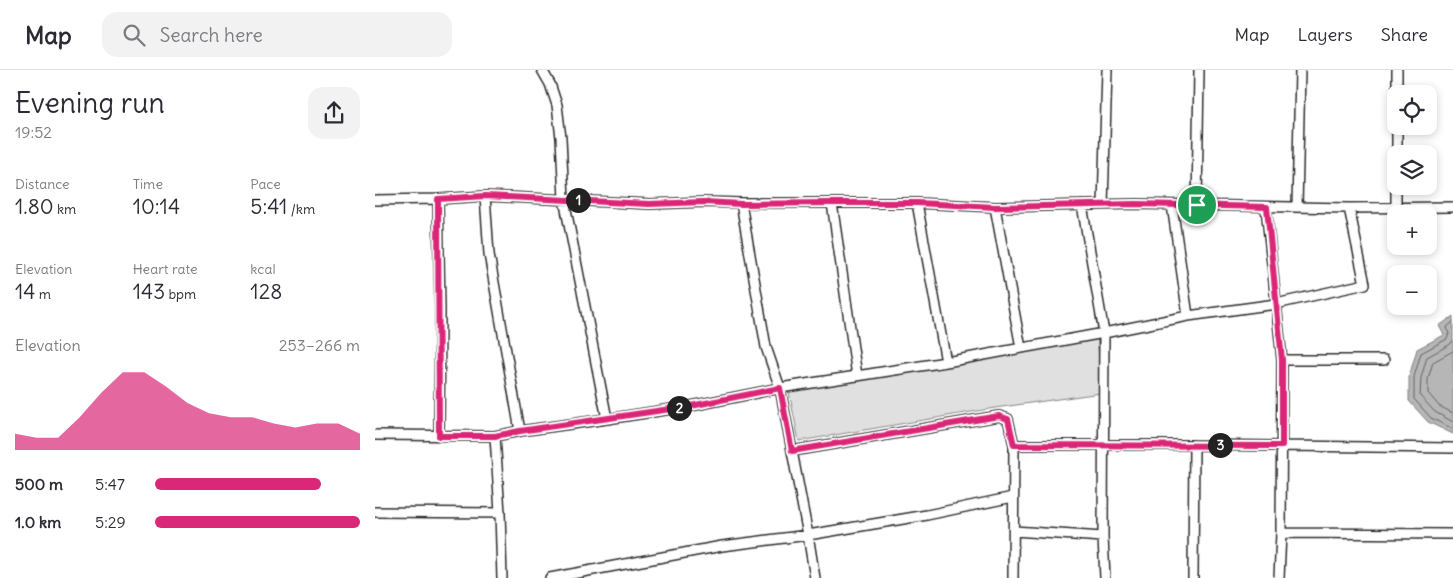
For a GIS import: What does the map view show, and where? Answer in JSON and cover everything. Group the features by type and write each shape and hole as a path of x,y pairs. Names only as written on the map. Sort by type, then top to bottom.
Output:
{"street":[{"path":"542,70 550,84 557,106 561,138 564,199 607,419"},
{"path":"1103,205 1107,70"},
{"path":"1197,205 1199,70"},
{"path":"1297,207 1300,70"},
{"path":"1397,70 1397,85"},
{"path":"485,196 489,254 520,431"},
{"path":"375,200 485,196 649,204 704,202 741,204 917,203 995,207 1197,205 1387,207"},
{"path":"438,199 439,436"},
{"path":"832,203 857,376"},
{"path":"917,203 946,362"},
{"path":"741,204 766,347 780,388 815,578"},
{"path":"1082,205 1104,333 1105,445 1103,537 1105,578"},
{"path":"1172,205 1188,316"},
{"path":"995,207 1021,348"},
{"path":"1267,207 1282,360 1279,578"},
{"path":"1437,207 1453,207"},
{"path":"375,435 495,436 607,419 691,406 780,388 946,362 1188,316 1276,304 1365,284 1349,208"},
{"path":"1282,360 1384,360"},
{"path":"792,451 999,416 1008,419 1014,445 1013,578"},
{"path":"495,436 500,513 501,578"},
{"path":"1014,445 1453,448"},
{"path":"1193,578 1195,445"},
{"path":"550,578 722,546 808,535 927,515 1013,497"},
{"path":"375,512 500,513"},
{"path":"1014,531 1103,537"},
{"path":"1281,533 1453,534"}],"shaded area":[{"path":"1097,332 1101,393 995,408 799,441 788,387"}],"water":[{"path":"1453,316 1453,434 1428,422 1409,401 1409,377 1417,349 1444,335 1439,326"}],"route":[{"path":"485,196 649,204 704,202 741,204 917,203 995,207 1136,204 1197,205 1267,207 1282,360 1282,446 1014,445 1008,419 999,416 792,451 780,388 691,406 495,436 439,436 438,199 485,196"}]}
